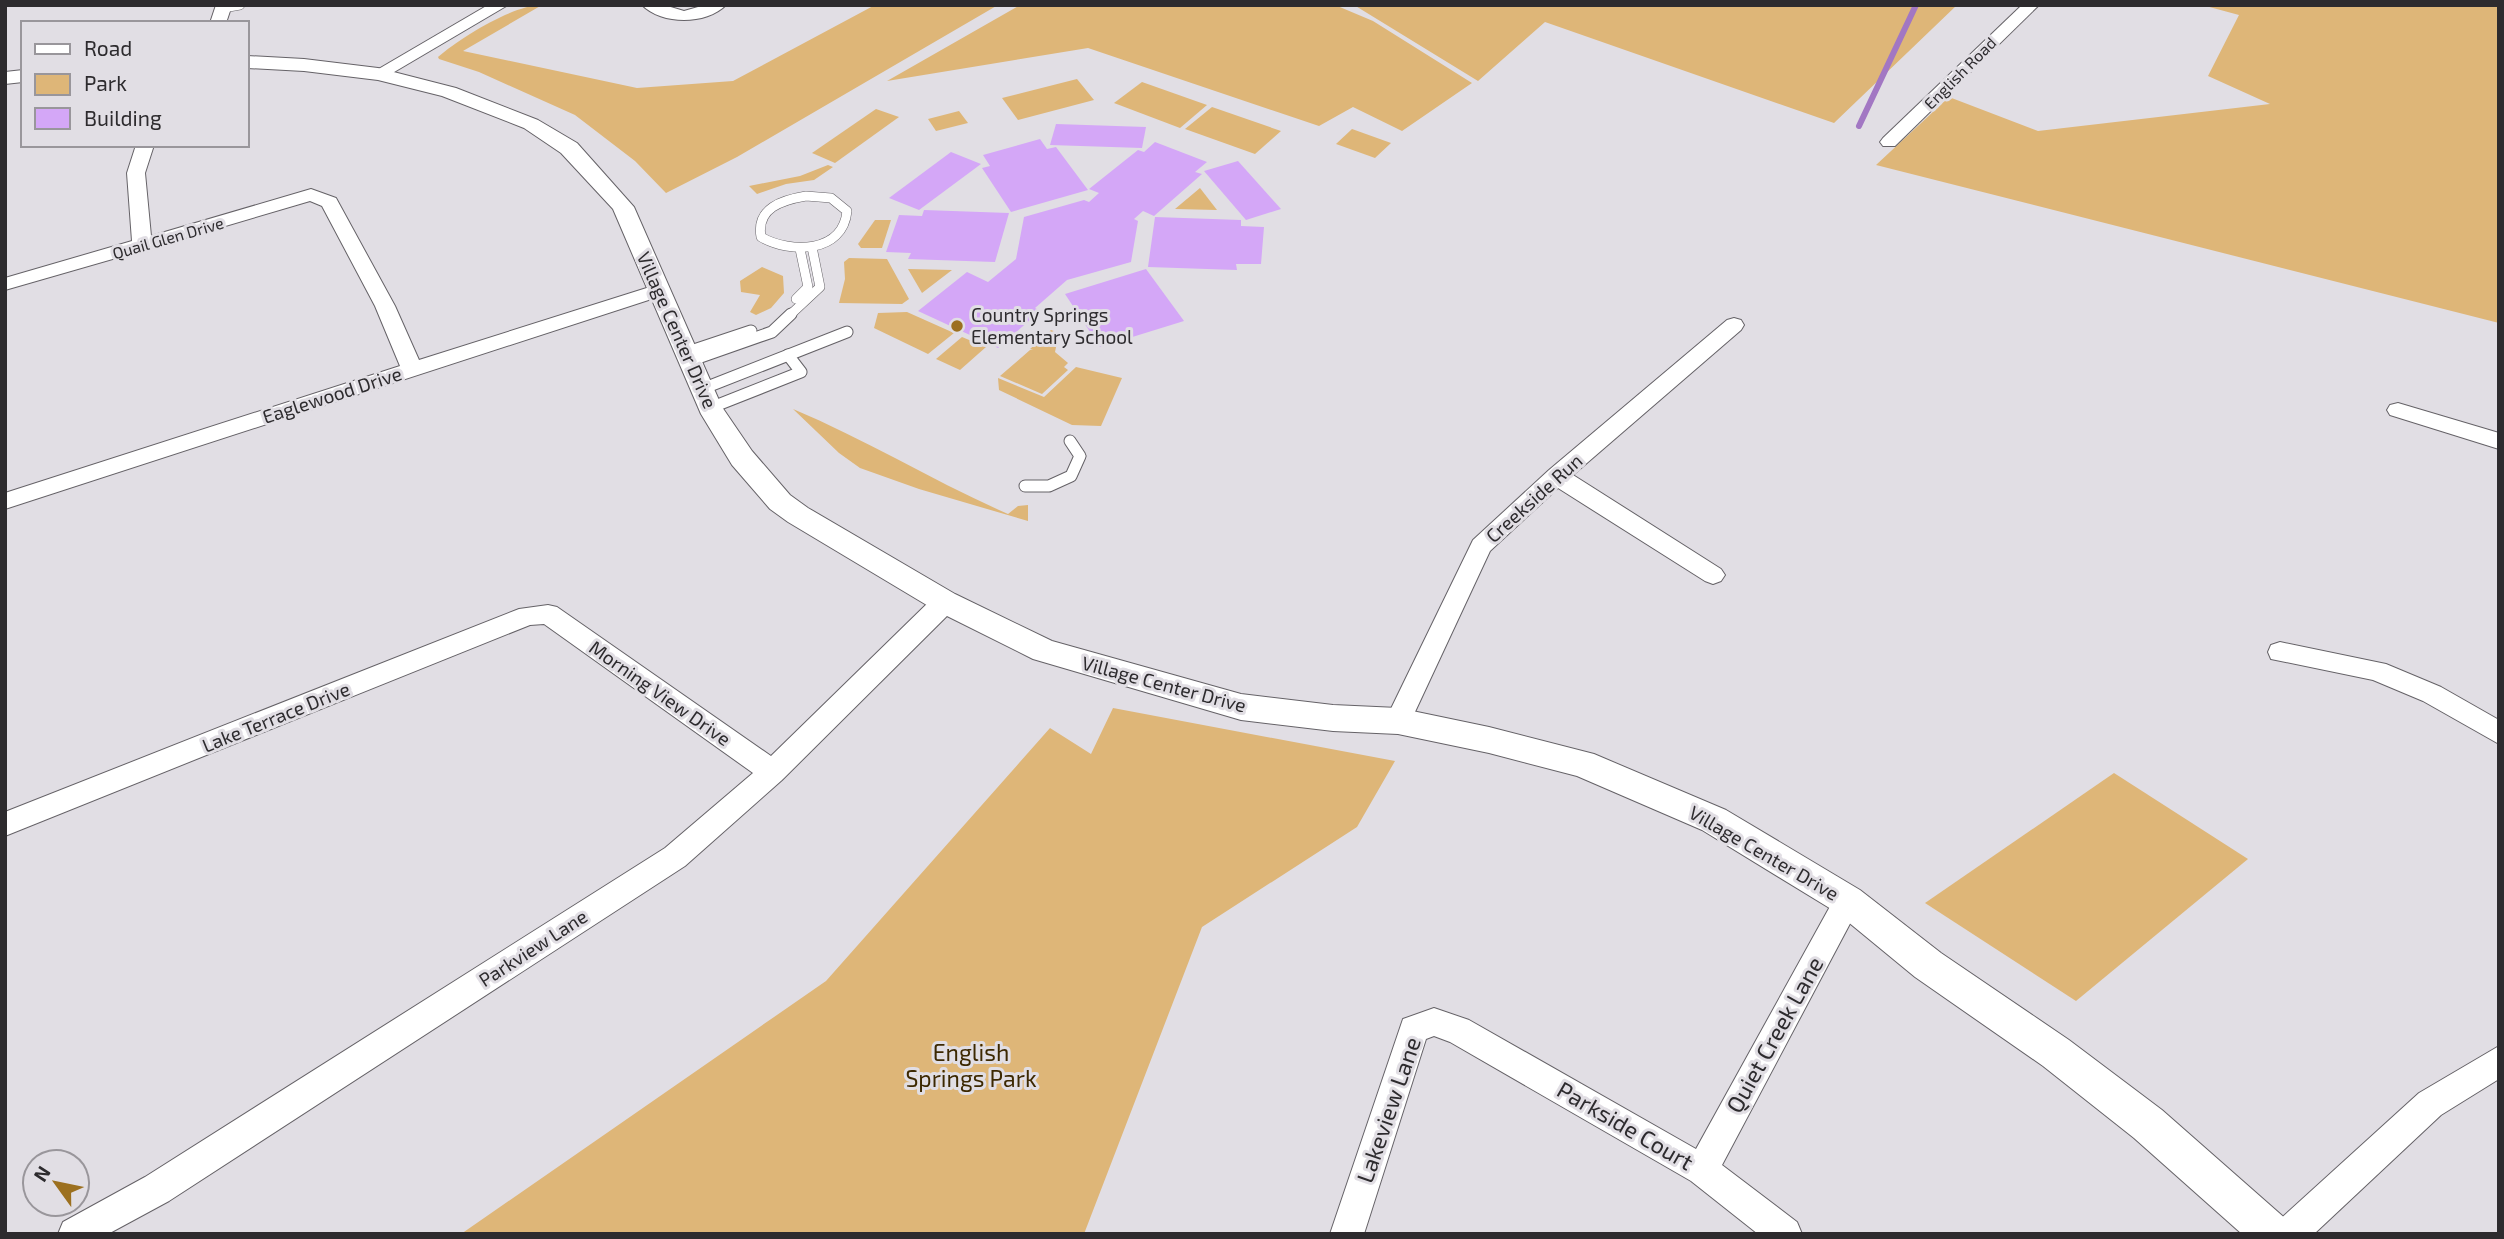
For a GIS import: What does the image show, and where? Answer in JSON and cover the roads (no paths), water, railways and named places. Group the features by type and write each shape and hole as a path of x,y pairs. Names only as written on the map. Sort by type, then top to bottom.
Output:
{"street":[{"path":"378,74 500,5"},
{"path":"650,5 675,15 694,17 719,5"},
{"name":"English Road","path":"1889,142 2031,5"},
{"name":"Village Center Drive","path":"248,62 304,65 378,74 449,92 531,124 569,148 623,207 706,399 741,458 780,502 797,515 945,602 1044,651 1241,707 1398,722 1583,764 1714,820 1848,901 1928,965 2056,1053 2148,1124 2273,1234"},
{"path":"142,247 136,173 144,147"},
{"name":"Quail Glen Drive","path":"5,284 142,247 311,195 329,202 385,306 412,369"},
{"name":"Eaglewood Drive","path":"5,501 660,289"},
{"name":"Creekside Run","path":"1398,722 1480,546 1557,476 1734,325"},
{"path":"2398,410 2499,441"},
{"path":"1557,476 1713,575"},
{"name":"Parkview Lane","path":"75,1234 157,1189 675,857 773,772 945,602"},
{"name":"Morning View Drive","path":"548,614 773,772"},
{"name":"Lake Terrace Drive","path":"5,824 528,616 548,614"},
{"path":"2280,652 2377,671 2432,694 2499,733"},
{"name":"Quiet Creek Lane","path":"1702,1170 1848,901"},
{"name":"Lakeview Lane","path":"1347,1234 1414,1029 1434,1021 1458,1030"},
{"name":"Parkside Court","path":"1458,1030 1702,1170 1785,1234"},
{"path":"2290,1234 2430,1104 2499,1061"}],"lane":[{"path":"222,12 240,5"},
{"path":"820,196 838,201 847,211 845,227 826,242 800,249 769,244 761,237 758,229 760,220 767,211 791,198 820,196"},
{"path":"687,357 772,332 820,287 812,247"},
{"path":"687,357 768,325 808,287 800,249"},
{"path":"706,399 788,355 847,332"},
{"path":"706,399 801,372 788,355"},
{"path":"1025,485 1049,486 1071,476 1080,456 1070,440"}],"waterway":[{"path":"1859,126 1916,5"}],"place":[{"name":"Country Springs Elementary School","path":"957,326"}],"park label":[{"name":"English Springs Park","path":"971,1066"}]}
